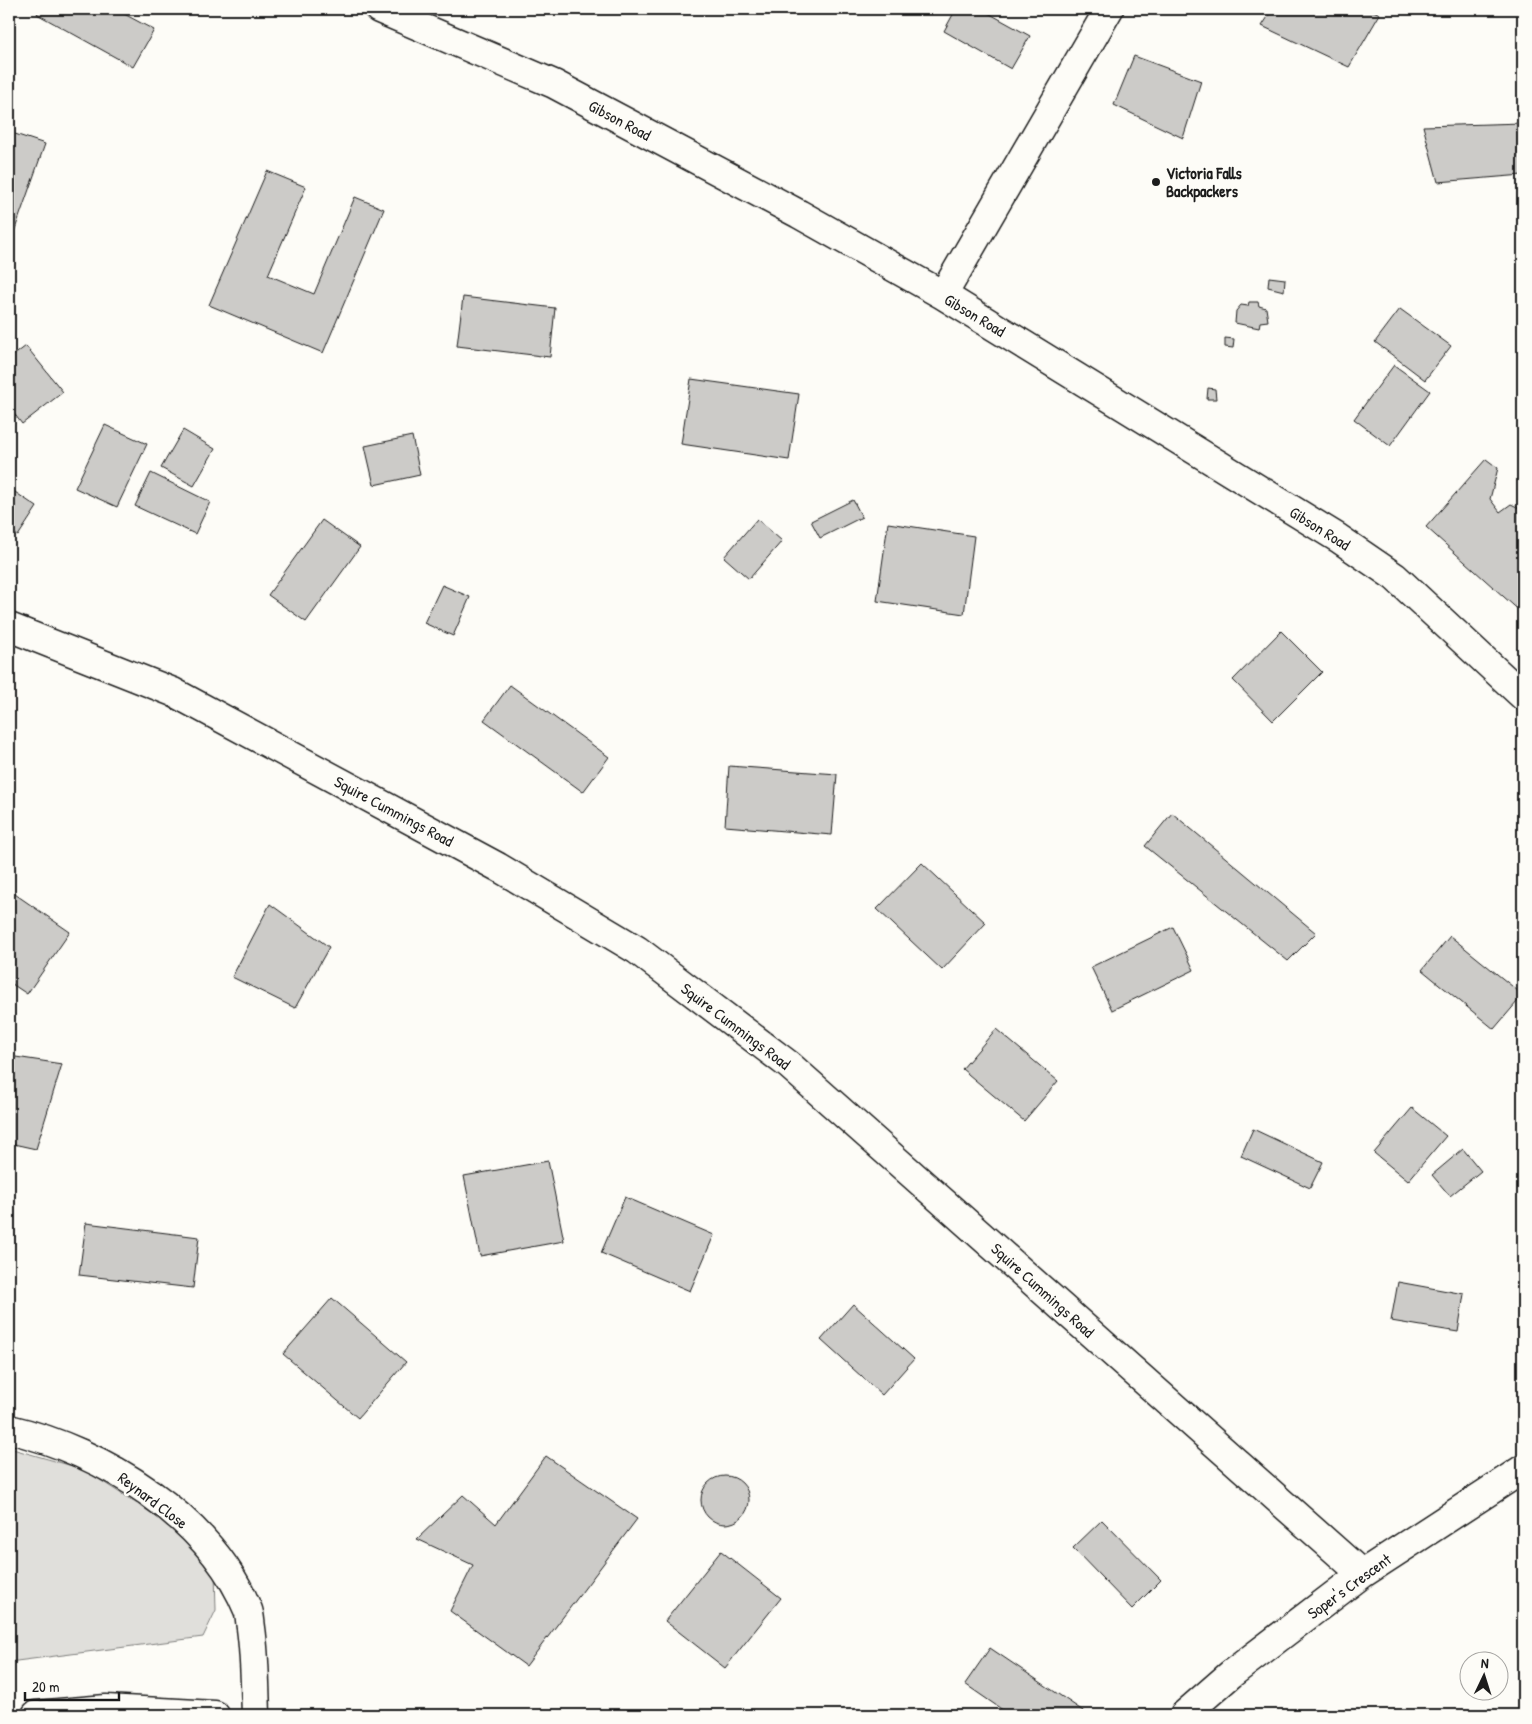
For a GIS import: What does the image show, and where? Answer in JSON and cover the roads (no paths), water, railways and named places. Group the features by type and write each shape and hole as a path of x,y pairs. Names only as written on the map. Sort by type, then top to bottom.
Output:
{"street":[{"name":"Gibson Road","path":"379,9 554,84 791,210 943,295 1338,538 1396,577 1523,696"},
{"path":"943,295 1110,9"},
{"name":"Squire Cummings Road","path":"9,627 173,692 498,868 637,950 789,1065 1362,1574"},
{"name":"Reynard Close","path":"9,1429 29,1434 98,1460 152,1495 188,1524 226,1568 248,1611 254,1649 256,1715"},
{"name":"Soper's Crescent","path":"1184,1715 1231,1674 1362,1574 1523,1469"},
{"path":"36,1715 106,1710 215,1715"}],"place":[{"name":"Victoria Falls Backpackers","path":"1156,182"}]}
